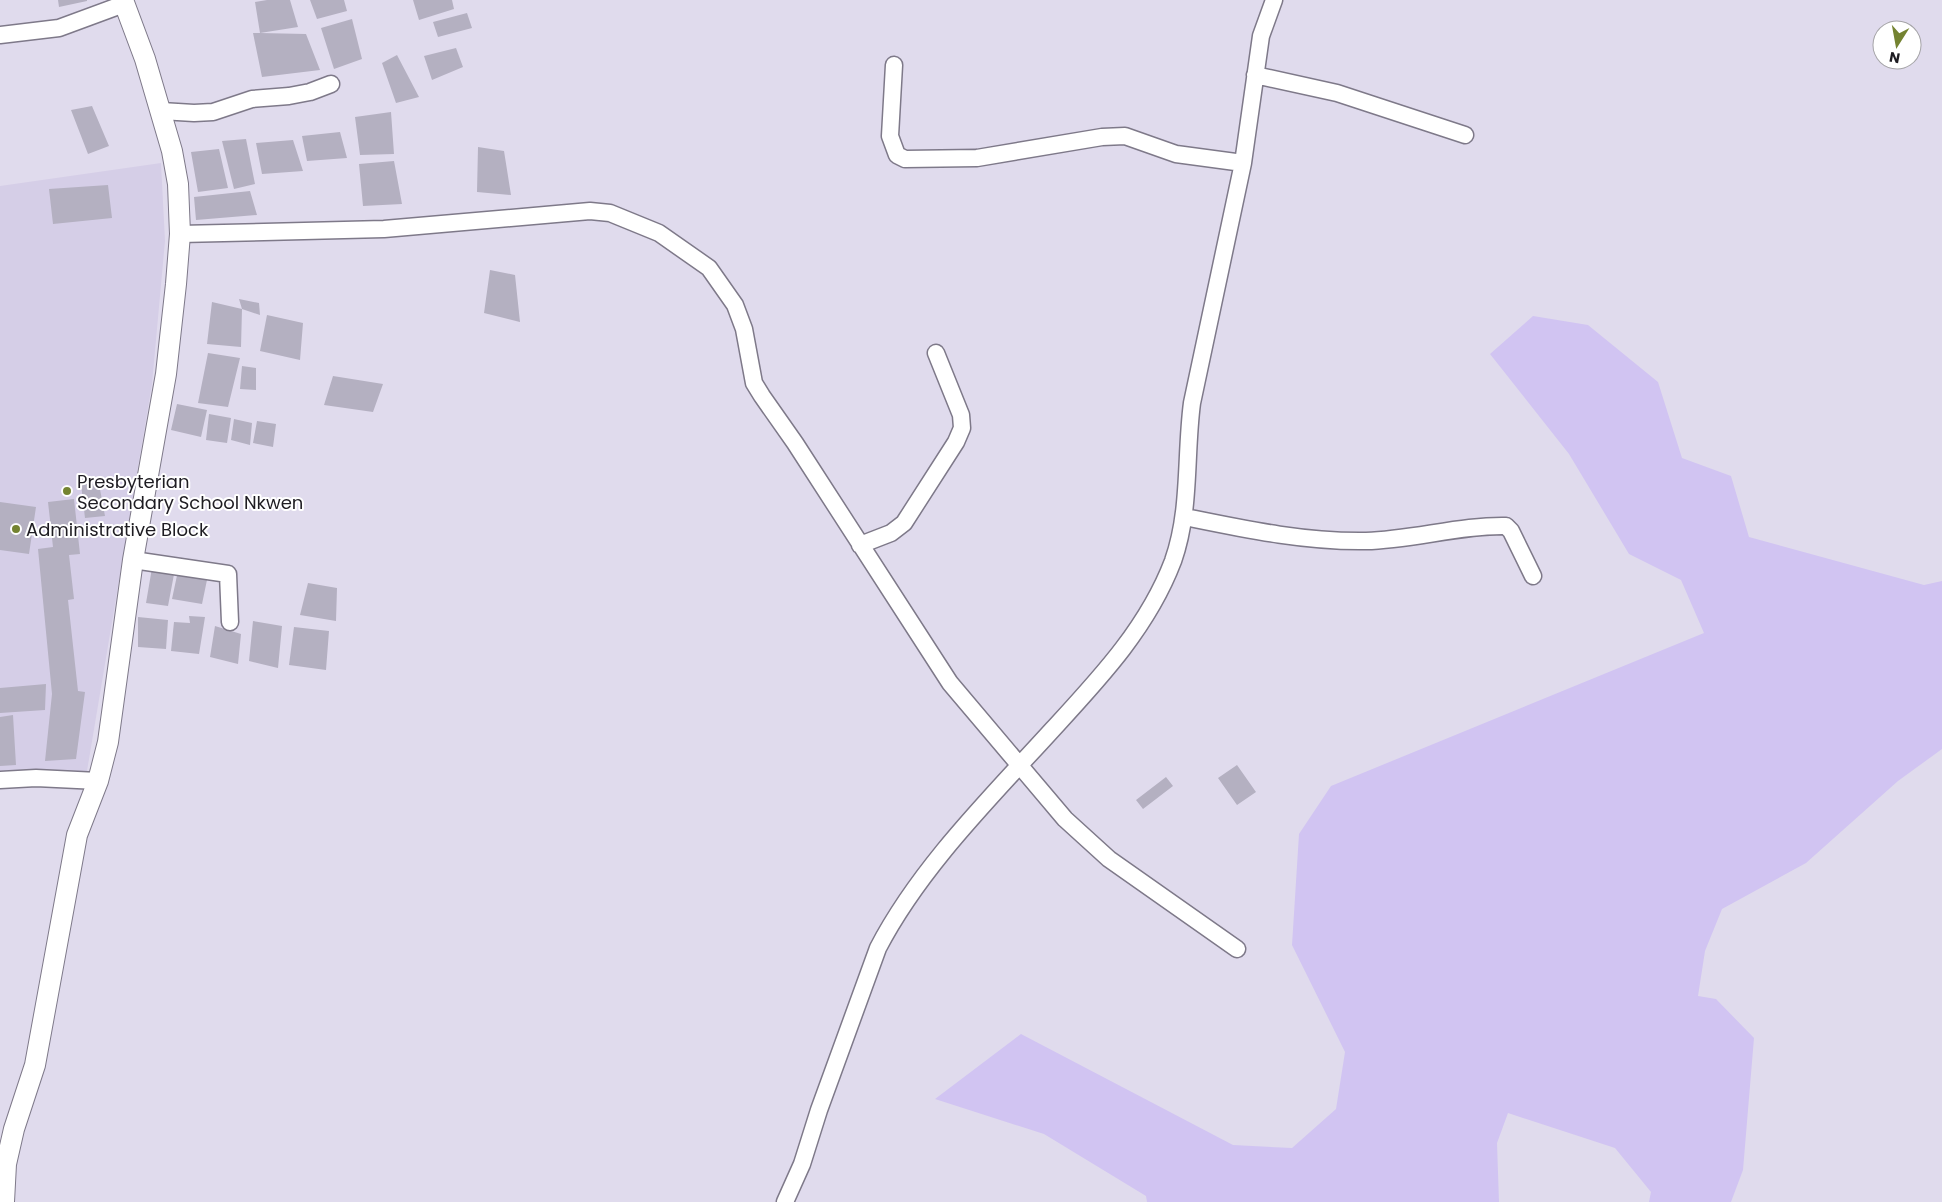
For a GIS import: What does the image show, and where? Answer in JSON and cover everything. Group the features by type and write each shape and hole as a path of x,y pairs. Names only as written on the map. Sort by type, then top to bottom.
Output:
{"street":[{"path":"785,1202 802,1164 818,1110 885,933 919,883 947,848 1019,766 1097,682 1132,638 1155,600 1173,560 1184,517 1188,437 1192,403 1243,163 1261,36 1274,0"},
{"path":"0,35 58,28 124,2 146,59 161,111 178,184 180,234 166,374 133,560 108,742 98,781 77,835 35,1065 14,1129 8,1155 4,1202"},
{"path":"894,65 890,136 897,156 906,159 977,158 1102,137 1125,136 1176,154 1243,163"},
{"path":"1255,75 1337,93 1465,135"},
{"path":"161,111 213,112 252,99 289,96 310,92 331,84"},
{"path":"180,234 384,229 590,211 610,213 659,234 709,268 724,287 735,305 744,329 754,383 950,683 1065,819 1109,859 1237,949"},
{"path":"860,545 891,533 904,523 956,442 962,428 962,415 936,353"},
{"path":"1184,517 1260,532 1333,541 1368,541 1506,526 1511,531 1533,576"},
{"path":"133,560 228,574 230,622"},
{"path":"0,780 36,778 98,781"}],"shaded area":[{"name":"Presbyterian Secondary School Nkwen","path":"161,163 165,241 152,384 87,771 0,777 0,186"},
{"path":"1533,316 1588,325 1658,382 1682,458 1731,476 1749,537 1924,585 1942,581 1942,749 1898,781 1806,863 1722,909 1705,951 1698,996 1716,999 1754,1038 1743,1170 1731,1202 1649,1202 1651,1192 1615,1148 1508,1113 1497,1143 1499,1202 1147,1202 1146,1196 1044,1134 935,1099 1021,1034 1233,1145 1292,1148 1336,1109 1345,1052 1292,945 1299,834 1331,786 1704,633 1681,580 1629,554 1569,454 1490,354"}],"building":[{"path":"58,0 87,0 87,1 59,7"},
{"path":"290,0 298,27 260,33 255,2"},
{"path":"310,0 344,0 347,11 317,19"},
{"path":"413,0 452,0 454,9 419,20"},
{"path":"467,13 472,28 438,37 433,22"},
{"path":"352,19 362,59 334,69 321,28"},
{"path":"253,33 306,34 320,70 262,77"},
{"path":"456,48 463,67 432,80 424,56"},
{"path":"397,55 419,97 396,103 382,63"},
{"path":"92,106 109,146 88,154 71,110"},
{"path":"391,112 394,154 360,155 355,117"},
{"path":"340,132 347,158 307,161 302,136"},
{"path":"246,139 255,184 234,189 222,141"},
{"path":"293,140 303,171 262,174 256,143"},
{"path":"478,147 504,151 511,195 477,192"},
{"path":"219,149 228,188 198,192 191,152"},
{"path":"394,161 402,204 363,206 359,164"},
{"path":"108,185 112,218 53,224 49,189"},
{"path":"250,191 257,215 196,220 194,197"},
{"path":"490,270 515,275 520,322 484,313"},
{"path":"239,299 259,303 260,315 242,309"},
{"path":"212,302 242,309 241,347 207,344"},
{"path":"267,315 303,323 300,360 260,351"},
{"path":"208,353 240,358 228,407 198,403"},
{"path":"242,366 256,368 256,390 240,389"},
{"path":"333,376 383,384 373,412 324,405"},
{"path":"177,404 207,410 201,437 171,430"},
{"path":"209,414 231,418 227,443 206,440"},
{"path":"234,419 252,423 250,445 231,440"},
{"path":"257,421 276,424 273,447 253,443"},
{"path":"81,484 99,484 105,516 85,518"},
{"path":"74,499 80,554 69,555 74,599 68,600 78,691 85,692 76,759 45,761 52,694 38,549 53,547 48,502"},
{"name":"Administrative Block","path":"0,502 36,507 29,554 0,550"},
{"path":"153,562 175,569 168,606 146,603"},
{"path":"179,566 208,575 202,604 172,599"},
{"path":"308,583 337,588 336,621 300,615"},
{"path":"189,616 205,617 199,654 171,651 174,622 190,623"},
{"path":"138,617 168,620 166,649 138,647"},
{"path":"253,621 282,626 278,668 249,661"},
{"path":"215,626 241,634 238,664 210,657"},
{"path":"294,627 329,631 326,670 289,665"},
{"path":"46,684 45,710 0,713 0,688"},
{"path":"13,715 16,765 0,766 0,717"},
{"path":"1237,765 1256,792 1237,805 1218,778"},
{"path":"1166,777 1173,786 1143,809 1136,800"}],"place":[{"name":"Presbyterian Secondary School Nkwen","path":"67,491"},
{"name":"Administrative Block","path":"16,529"}]}
